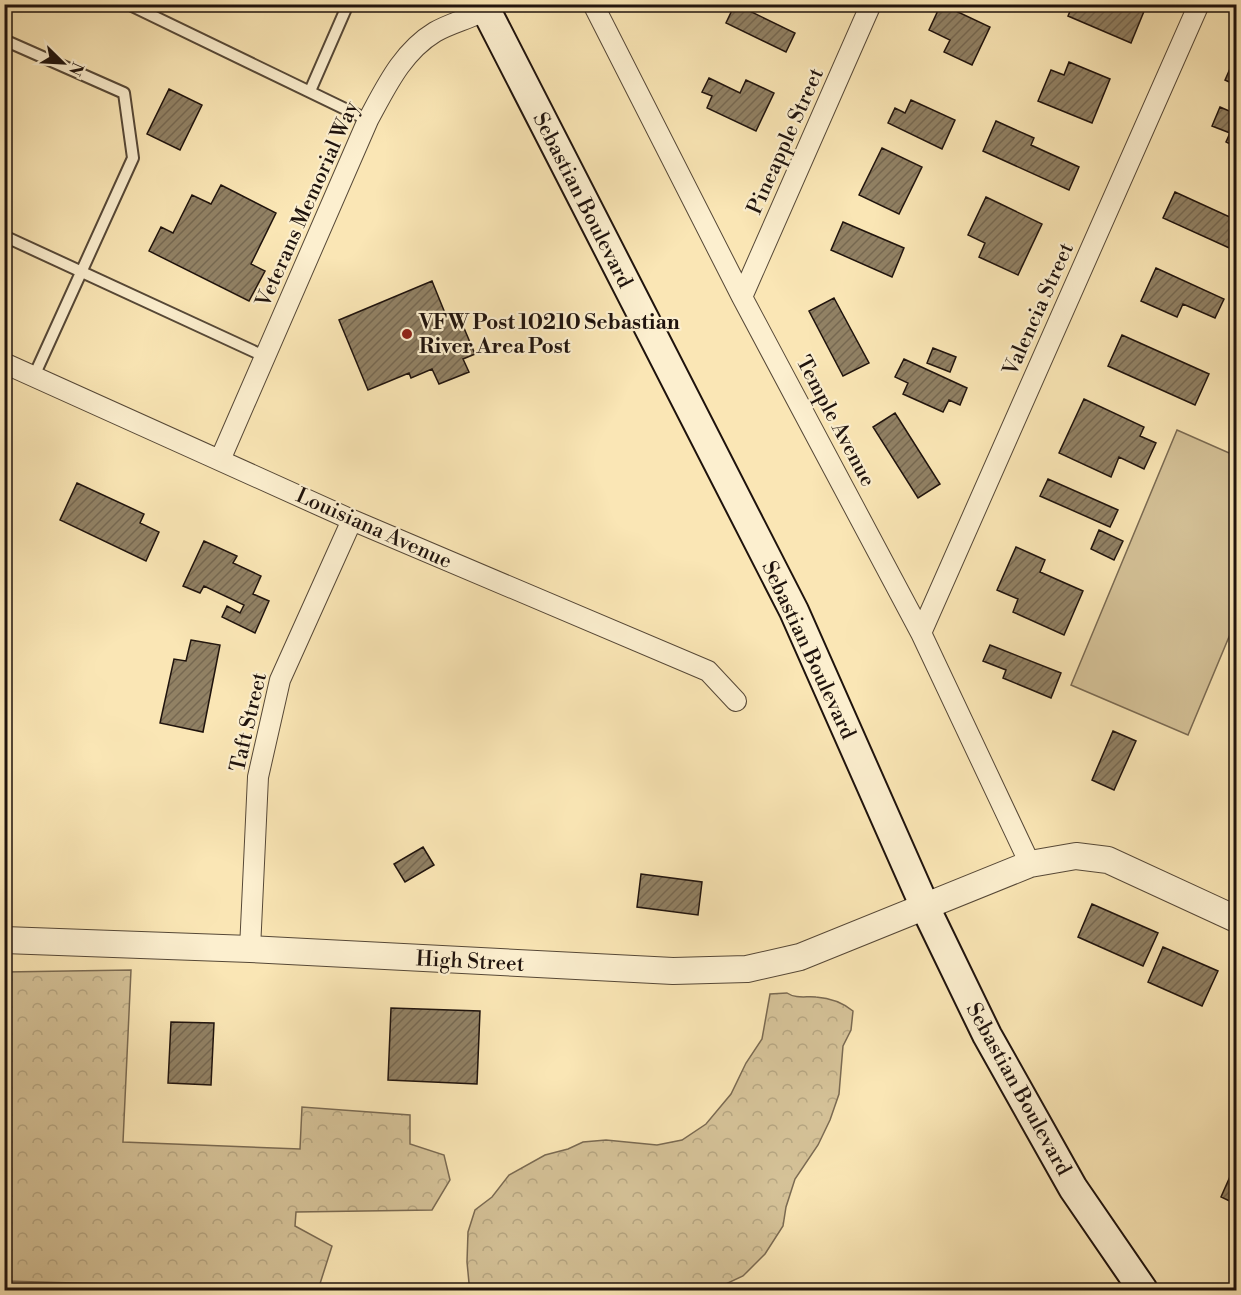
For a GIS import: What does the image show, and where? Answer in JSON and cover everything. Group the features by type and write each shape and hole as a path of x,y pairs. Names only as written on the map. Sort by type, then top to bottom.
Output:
{"main road":[{"name":"Sebastian Boulevard","path":"488,6 794,611 925,907 987,1035 1073,1188 1143,1290"}],"street":[{"name":"Temple Avenue","path":"593,4 742,297 921,633 1030,864"},
{"name":"Pineapple Street","path":"742,297 871,4"},
{"name":"Valencia Street","path":"921,633 1199,4"},
{"name":"Veterans Memorial Way","path":"220,460 369,120 395,69 435,32 488,6"},
{"name":"Louisiana Avenue","path":"4,363 352,520 708,671 736,701"},
{"name":"Taft Street","path":"250,949 258,777 280,680 352,520"},
{"path":"925,907 1030,864 1076,856 1108,860 1236,919"},
{"name":"High Street","path":"4,940 250,949 673,971 747,969 800,957 925,907"}],"lane":[{"path":"128,4 369,120"},
{"path":"310,90 348,4"},
{"path":"4,40 124,93 133,158 34,376"},
{"path":"4,236 266,357"}],"green space":[{"path":"1177,430 1236,456 1236,620 1188,735 1071,685"},
{"path":"131,970 123,1142 300,1149 302,1107 410,1115 410,1144 444,1155 450,1180 432,1210 296,1212 295,1226 332,1246 318,1290 5,1281 5,972"},
{"path":"787,993 797,997 826,998 845,1005 853,1011 851,1030 843,1046 839,1094 830,1120 818,1145 795,1179 783,1226 765,1254 743,1276 713,1290 474,1290 469,1283 468,1232 475,1210 492,1197 509,1175 545,1155 583,1142 606,1140 657,1145 682,1140 706,1124 731,1094 746,1063 762,1039 770,994"}],"building":[{"path":"735,4 795,33 786,52 726,23"},
{"path":"941,4 990,27 972,65 944,52 950,40 929,30"},
{"path":"1073,4 1147,4 1131,43 1068,16"},
{"path":"1236,55 1236,85 1225,80"},
{"path":"1069,62 1110,79 1092,123 1038,101 1051,70 1064,75"},
{"path":"709,78 740,93 746,80 774,93 756,131 707,108 712,96 702,92"},
{"path":"169,89 202,105 180,150 147,134"},
{"path":"911,100 955,120 942,149 888,123 895,108 905,113"},
{"path":"1220,107 1236,114 1236,147 1226,142 1230,133 1212,126"},
{"path":"996,121 1034,138 1031,145 1079,167 1069,190 983,151"},
{"path":"882,148 922,167 899,214 859,195"},
{"path":"221,185 276,213 251,264 265,271 249,301 149,251 161,227 173,233 192,195 211,204"},
{"path":"1175,192 1234,219 1236,213 1236,251 1163,218"},
{"path":"986,197 1042,224 1018,275 979,257 985,243 968,235"},
{"path":"843,222 904,248 892,277 831,250"},
{"path":"1156,268 1224,299 1215,318 1183,304 1177,317 1141,301"},
{"path":"432,281 447,318 458,314 475,354 463,359 469,372 439,384 432,369 411,378 409,373 368,390 339,320"},
{"path":"834,298 869,363 843,376 809,311"},
{"path":"1122,335 1209,374 1195,405 1108,366"},
{"path":"933,348 956,357 950,372 927,363"},
{"path":"904,359 967,388 960,405 949,400 943,412 903,394 908,383 895,377"},
{"path":"1084,399 1144,427 1140,436 1156,443 1144,469 1119,457 1111,477 1059,453"},
{"path":"895,413 940,484 918,498 873,427"},
{"path":"1048,479 1118,510 1110,527 1040,496"},
{"path":"77,483 144,514 140,523 159,532 146,561 60,520"},
{"path":"1099,530 1123,541 1114,560 1091,549"},
{"path":"204,541 237,556 233,563 261,576 253,594 269,601 255,633 222,617 227,606 240,613 244,605 204,586 200,593 183,586"},
{"path":"1016,547 1045,560 1040,572 1083,591 1064,635 1013,612 1018,599 997,590"},
{"path":"191,640 220,645 203,732 160,723 174,659 186,661"},
{"path":"990,645 1061,673 1051,698 1003,678 1006,670 983,661"},
{"path":"1113,731 1136,741 1114,790 1092,780"},
{"path":"423,847 434,865 405,882 394,864"},
{"path":"641,874 702,882 698,915 637,907"},
{"path":"1092,904 1158,933 1143,966 1078,937"},
{"path":"1163,947 1218,971 1202,1006 1148,982"},
{"path":"391,1008 480,1011 477,1084 388,1080"},
{"path":"171,1022 214,1023 211,1085 168,1083"},
{"path":"1236,1163 1236,1204 1221,1197"}],"place":[{"name":"VFW Post 10210 Sebastian River Area Post","path":"407,334"}]}
